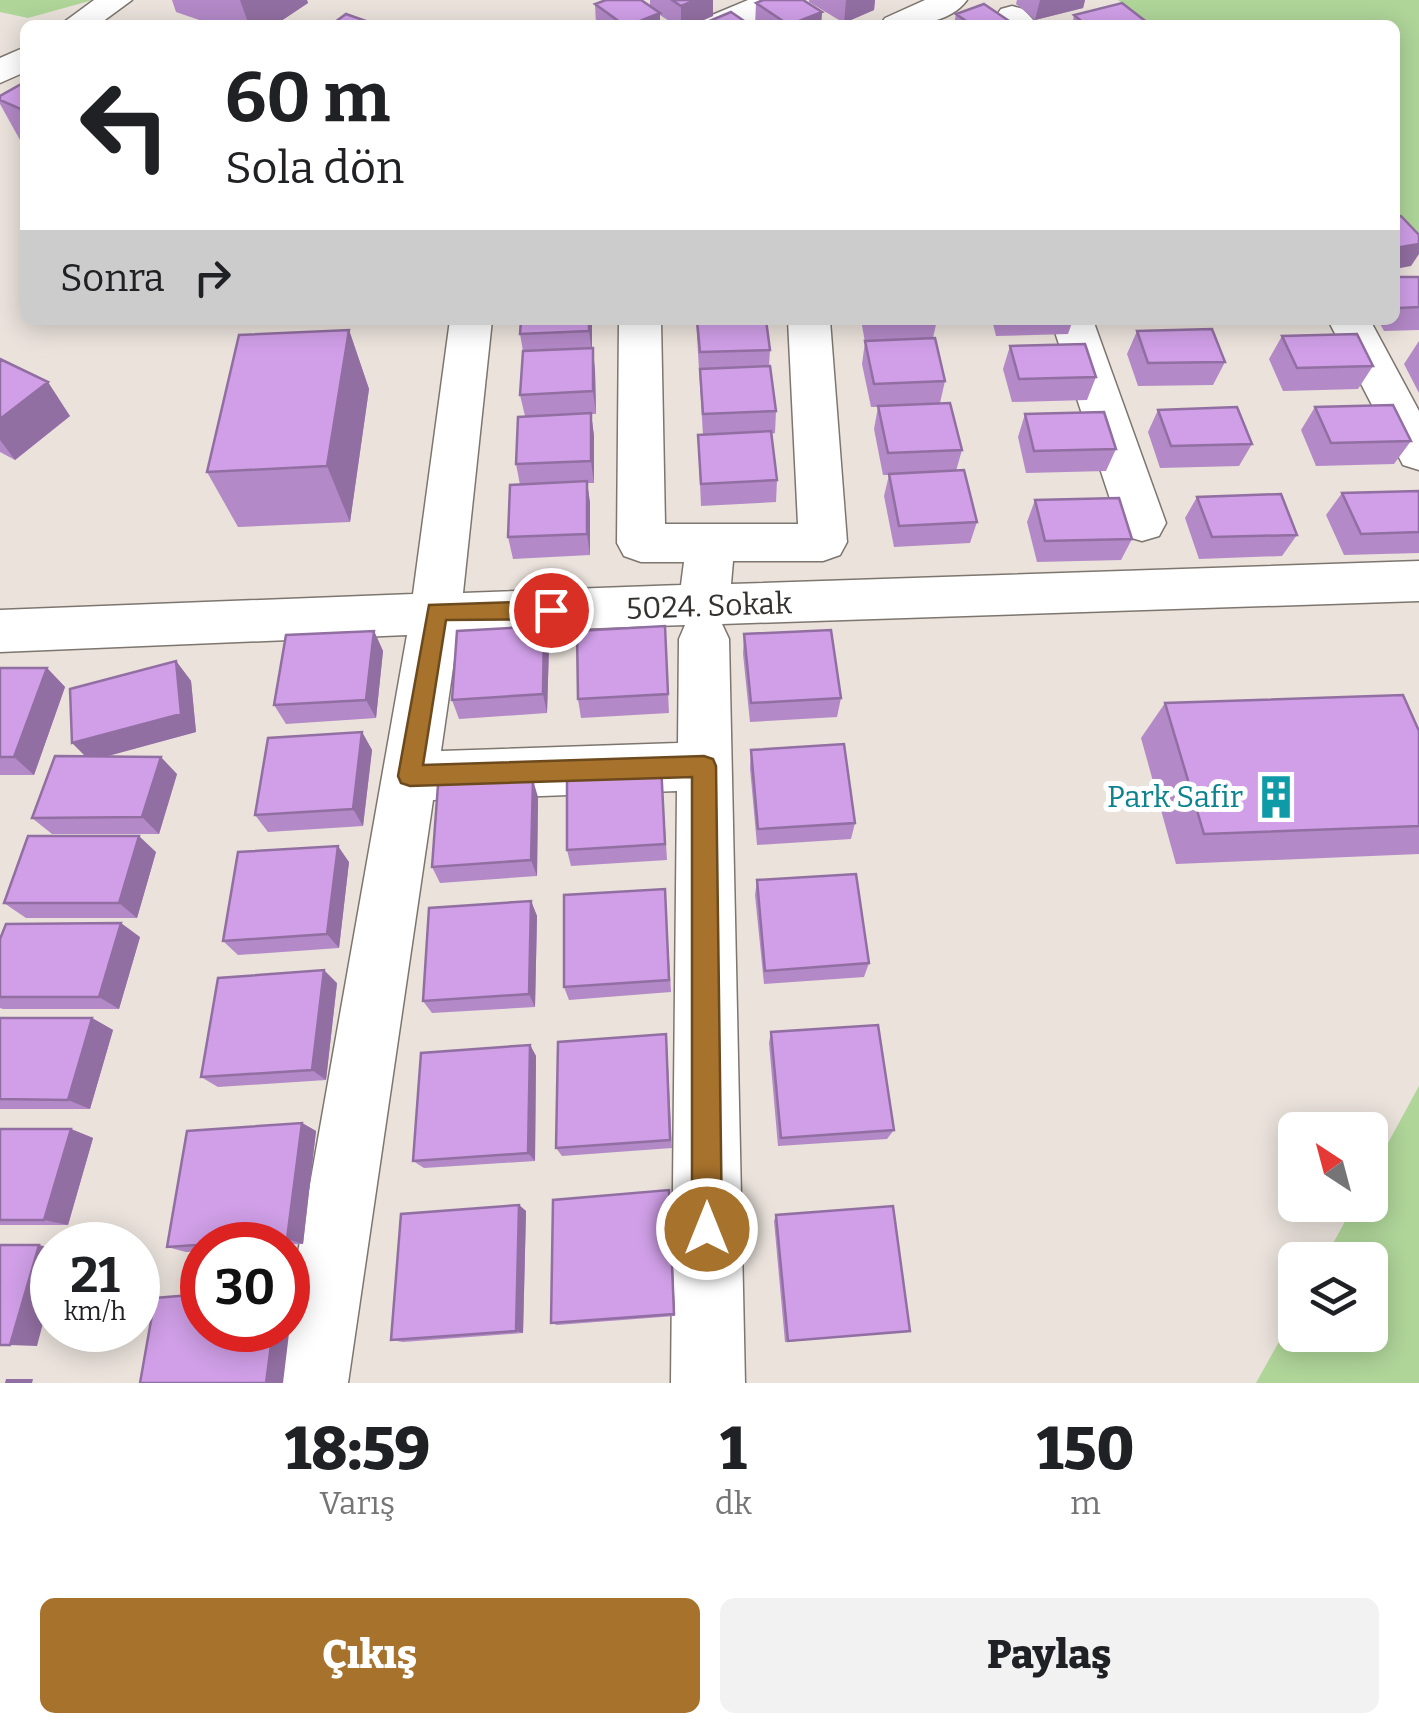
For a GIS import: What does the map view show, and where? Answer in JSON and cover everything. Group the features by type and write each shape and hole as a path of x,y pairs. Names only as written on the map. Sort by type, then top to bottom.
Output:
{"street":[{"path":"728,20 775,0"},
{"path":"907,20 951,0"},
{"path":"0,72 20,42"},
{"path":"311,1383 436,612 470,325"},
{"path":"640,325 641,543 710,544 823,542 809,325"},
{"path":"1074,325 1142,523"},
{"path":"1351,325 1419,453"},
{"path":"708,1383 704,623 710,544"},
{"name":"5024. Sokak","path":"0,632 436,612 704,623 1419,581"},
{"path":"410,776 704,766"}],"green space":[{"path":"0,0 93,0 28,18 0,12"},
{"path":"1118,0 1419,0 1419,243 1400,228 1400,20 1143,20"},
{"path":"1419,1086 1419,1383 1256,1383 1278,1344 1278,1352 1388,1352 1388,1242 1334,1242 1345,1222 1388,1222 1388,1143"}],"building":[{"path":"606,0 641,0 660,13 642,20 617,20 595,4"},
{"path":"672,0 696,0 681,6"},
{"path":"803,0 822,12 802,20 782,20 756,3"},
{"path":"1122,3 1144,20 1080,20 1074,15"},
{"path":"984,4 1008,20 965,20 956,14"},
{"path":"731,12 743,20 712,20"},
{"path":"346,14 363,20 338,20"},
{"path":"20,85 20,109 0,100 0,96"},
{"path":"1400,216 1419,235 1419,244 1400,247"},
{"path":"1400,277 1419,277 1419,307 1400,308"},
{"path":"521,325 589,325 589,331 520,334"},
{"path":"697,325 767,325 770,350 700,352"},
{"path":"1212,329 1225,362 1148,363 1137,331"},
{"path":"349,330 327,466 207,472 239,335"},
{"path":"1357,334 1373,366 1297,368 1282,336"},
{"path":"935,338 945,381 874,384 865,341"},
{"path":"1085,344 1096,377 1019,379 1010,346"},
{"path":"593,348 593,391 520,395 523,351"},
{"path":"0,359 48,382 0,419"},
{"path":"770,366 776,411 703,414 700,369"},
{"path":"950,403 962,450 888,453 878,406"},
{"path":"1393,405 1411,441 1331,443 1315,407"},
{"path":"1237,407 1252,444 1171,446 1158,410"},
{"path":"1104,412 1116,449 1034,451 1025,414"},
{"path":"591,413 591,461 516,464 518,417"},
{"path":"771,431 777,480 701,484 698,435"},
{"path":"964,470 977,522 899,526 889,474"},
{"path":"587,481 587,534 508,537 510,485"},
{"path":"1419,491 1419,532 1361,534 1342,493"},
{"path":"1281,494 1297,535 1212,537 1197,497"},
{"path":"1119,498 1132,539 1045,541 1035,500"},
{"path":"544,626 543,694 452,700 457,631"},
{"path":"665,626 668,694 578,699 577,631"},
{"path":"831,630 841,698 751,703 744,634"},
{"path":"374,631 366,700 274,705 286,635"},
{"path":"176,661 181,714 72,743 70,689"},
{"path":"0,668 47,668 14,757 0,757"},
{"name":"Park Safir","path":"1403,695 1419,731 1419,826 1204,834 1165,703"},
{"path":"362,732 353,809 255,815 268,738"},
{"path":"844,744 855,823 758,829 751,750"},
{"path":"55,756 161,757 142,817 32,818"},
{"path":"661,764 665,844 567,850 567,770"},
{"path":"533,780 531,860 432,867 438,785"},
{"path":"28,836 139,836 119,903 4,903"},
{"path":"338,846 327,934 223,941 238,852"},
{"path":"856,874 869,963 765,971 757,880"},
{"path":"665,889 669,980 564,987 564,895"},
{"path":"531,901 529,994 423,1001 429,908"},
{"path":"121,923 99,997 0,997 0,939 6,924"},
{"path":"324,970 312,1070 201,1077 218,978"},
{"path":"0,1018 92,1018 68,1100 0,1099"},
{"path":"878,1025 894,1130 781,1138 771,1032"},
{"path":"666,1034 670,1140 556,1148 558,1042"},
{"path":"530,1045 528,1153 413,1161 421,1053"},
{"path":"302,1123 289,1222 180,1222 180,1246 167,1247 187,1131"},
{"path":"0,1129 71,1129 44,1220 0,1220"},
{"path":"669,1190 674,1314 551,1323 553,1200"},
{"path":"519,1205 516,1331 391,1340 401,1214"},
{"path":"893,1206 910,1331 788,1341 776,1215"},
{"path":"0,1245 30,1245 30,1276 10,1345 0,1345"},
{"path":"180,1296 180,1352 270,1352 266,1383 140,1383 145,1352 160,1352 160,1298"}],"place":[{"name":"Park Safir","path":"1276,797"}],"route":[{"path":"551,610 436,612 410,776 704,766 707,1229"}]}
